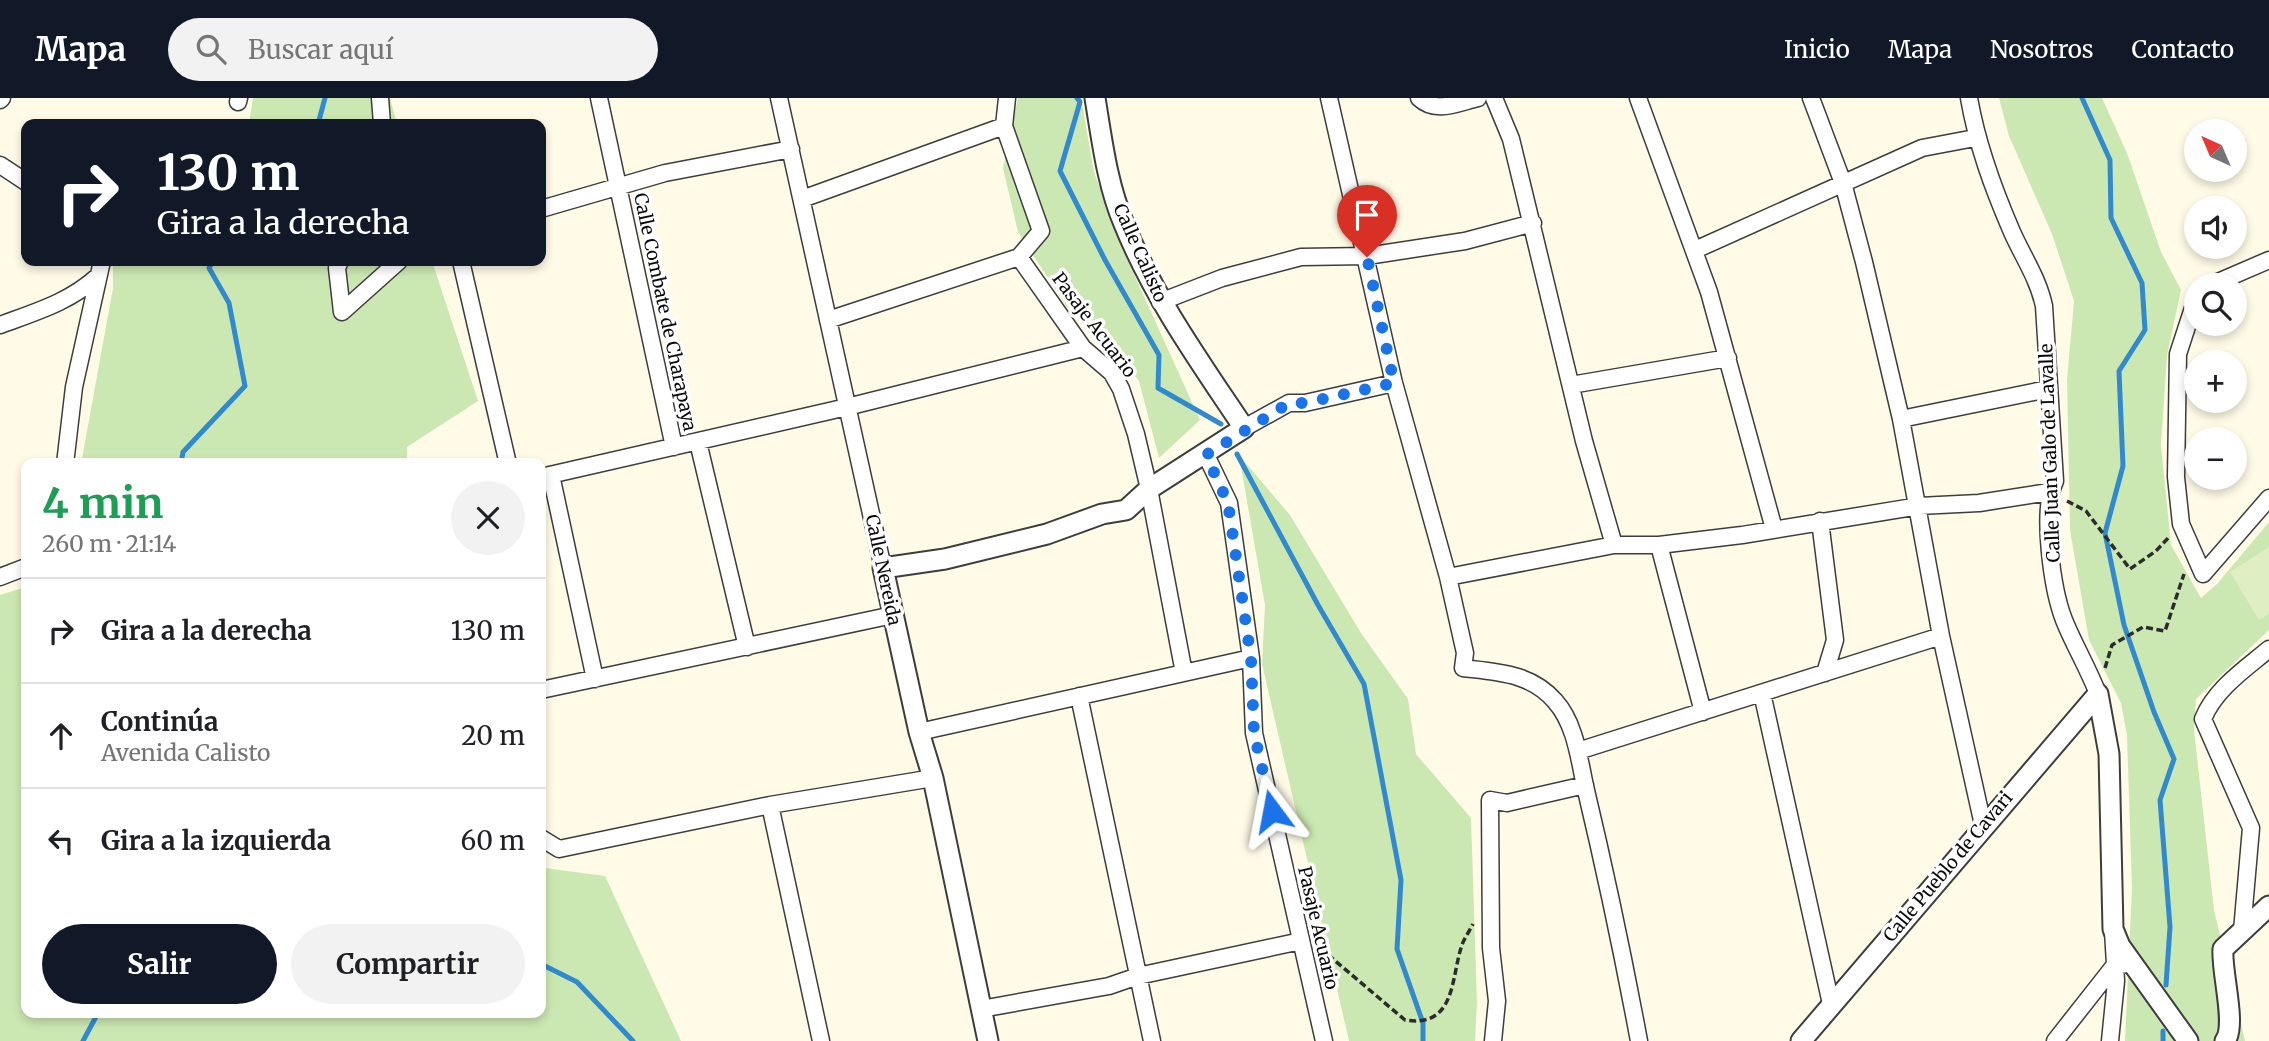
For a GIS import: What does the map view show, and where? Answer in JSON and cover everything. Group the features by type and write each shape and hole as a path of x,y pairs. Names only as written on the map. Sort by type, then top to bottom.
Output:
{"street":[{"path":"380,98 382,119"},
{"name":"Calle Combate de Charapaya","path":"599,98 674,447"},
{"name":"Calle Nereida","path":"779,98 919,732 933,778 988,1041"},
{"path":"828,320 1019,257 1041,232 1004,126 1007,98"},
{"name":"Calle Calisto","path":"1095,98 1107,172 1123,222 1160,302 1244,429"},
{"path":"1329,98 1394,383 1448,577 1465,653 1463,668 1510,673 1544,690 1557,703 1578,751 1603,855 1639,1041"},
{"path":"1419,98 1429,106 1444,107 1478,98"},
{"path":"1494,98 1511,139 1571,384 1615,545"},
{"path":"1638,98 1695,250 1728,358 1773,529"},
{"path":"1811,98 1843,183 1901,419 1941,636 1983,825"},
{"name":"Calle Juan Galo de Lavalle","path":"1969,98 1975,138 2013,233 2039,281 2044,306 2054,481 2049,492 2050,540 2063,616 2098,694 2109,754 2113,929 2123,965 2188,1041"},
{"path":"802,199 1004,126"},
{"path":"1695,250 1922,148 1975,138"},
{"path":"617,184 790,149"},
{"path":"0,166 21,179"},
{"name":"Calle Combate de Charapaya","path":"546,206 617,184"},
{"path":"1160,302 1222,278 1301,257 1367,257 1465,241 1533,223"},
{"name":"Pasaje Acuario","path":"1019,257 1083,348 1112,373 1121,389 1136,434 1149,489 1184,673"},
{"path":"2239,273 2269,260"},
{"path":"338,266 342,312 393,266"},
{"path":"462,266 507,458"},
{"path":"0,325 57,304 82,291 100,268"},
{"path":"66,458 74,387 100,268"},
{"path":"2184,336 2178,354 2176,477 2181,524 2203,574 2269,498"},
{"path":"595,679 546,476 848,407 1083,348"},
{"path":"1571,384 1728,358"},
{"path":"883,568 919,564 1047,534 1102,514 1126,510 1149,489 1289,403 1305,403 1394,383"},
{"path":"1901,419 2048,389"},
{"name":"Calle Combate de Charapaya","path":"698,442 747,647"},
{"name":"Pasaje Acuario","path":"1206,455 1228,503 1251,658 1254,733 1324,1041"},
{"path":"1448,577 1615,545 1659,545 1919,506 1979,503 2049,492"},
{"path":"1820,521 1835,640 1825,673"},
{"path":"1659,545 1703,712"},
{"path":"0,577 21,569"},
{"path":"546,689 893,615"},
{"path":"1578,751 1941,636"},
{"path":"2242,931 2251,828 2203,719 2209,704 2221,691 2269,649"},
{"path":"919,732 1251,658"},
{"path":"1762,693 1831,1004"},
{"name":"Calle Pueblo de Cavari","path":"1801,1041 1983,825 2098,694"},
{"path":"1079,696 1152,1041"},
{"path":"546,841 559,849 769,805 933,778"},
{"path":"1493,1041 1497,1001 1491,948 1490,800 1507,803 1585,785"},
{"path":"769,805 821,1041"},
{"path":"2225,1041 2231,1023 2222,968 2223,949 2269,906"},
{"path":"981,1009 1109,986 1138,976 1301,941"},
{"path":"2055,1041 2123,965"},
{"path":"2110,1041 2123,965"}],"path":[{"path":"2049,492 2086,511 2130,569 2157,551 2181,524"},
{"path":"2098,694 2112,645 2143,627 2165,631 2175,606 2190,547"},
{"path":"1301,941 1321,948 1405,1020 1418,1022 1445,1006 1454,991 1461,948 1490,889"}],"green space":[{"path":"253,98 390,98 396,119 250,119"},
{"path":"1018,98 1081,98 1094,172 1123,250 1200,420 1159,458 1139,381 1101,335 1067,307 1018,232 1003,168"},
{"path":"1999,98 2102,98 2127,153 2161,252 2181,290 2167,355 2161,445 2171,545 2201,598 2217,584 2269,522 2269,630 2196,699 2194,730 2214,910 2245,1041 2125,1041 2132,888 2127,735 2121,703 2089,640 2070,530 2067,380 2074,301 2052,234 2009,136"},
{"path":"113,266 434,266 478,401 407,447 407,458 82,458 113,288"},
{"path":"1239,455 1290,515 1361,633 1408,699 1416,754 1471,818 1477,1003 1475,1041 1349,1041 1262,664 1265,605"},
{"path":"2269,547 2269,614 2259,620 2230,572"},
{"path":"21,589 21,1018 546,1018 546,868 605,876 681,1041 0,1041 0,595"}],"waterway":[{"path":"319,119 325,98"},
{"path":"1077,98 1080,102 1060,171 1105,260 1159,355 1158,388 1221,424"},
{"path":"2082,98 2110,160 2111,218 2142,283 2145,330 2119,371 2123,466 2105,533 2124,625 2154,712 2174,759 2160,800 2170,927 2166,985"},
{"path":"182,458 183,452 245,386 229,303 210,266"},
{"path":"1237,454 1364,684 1401,880 1397,949 1423,1023 1423,1041"},
{"path":"546,966 577,982 633,1041"},
{"path":"83,1041 95,1018"},
{"path":"2163,1031 2163,1041"}],"route":[{"path":"1272,811 1254,733 1251,658 1228,503 1206,455 1289,403 1305,403 1394,383 1367,257"}]}
